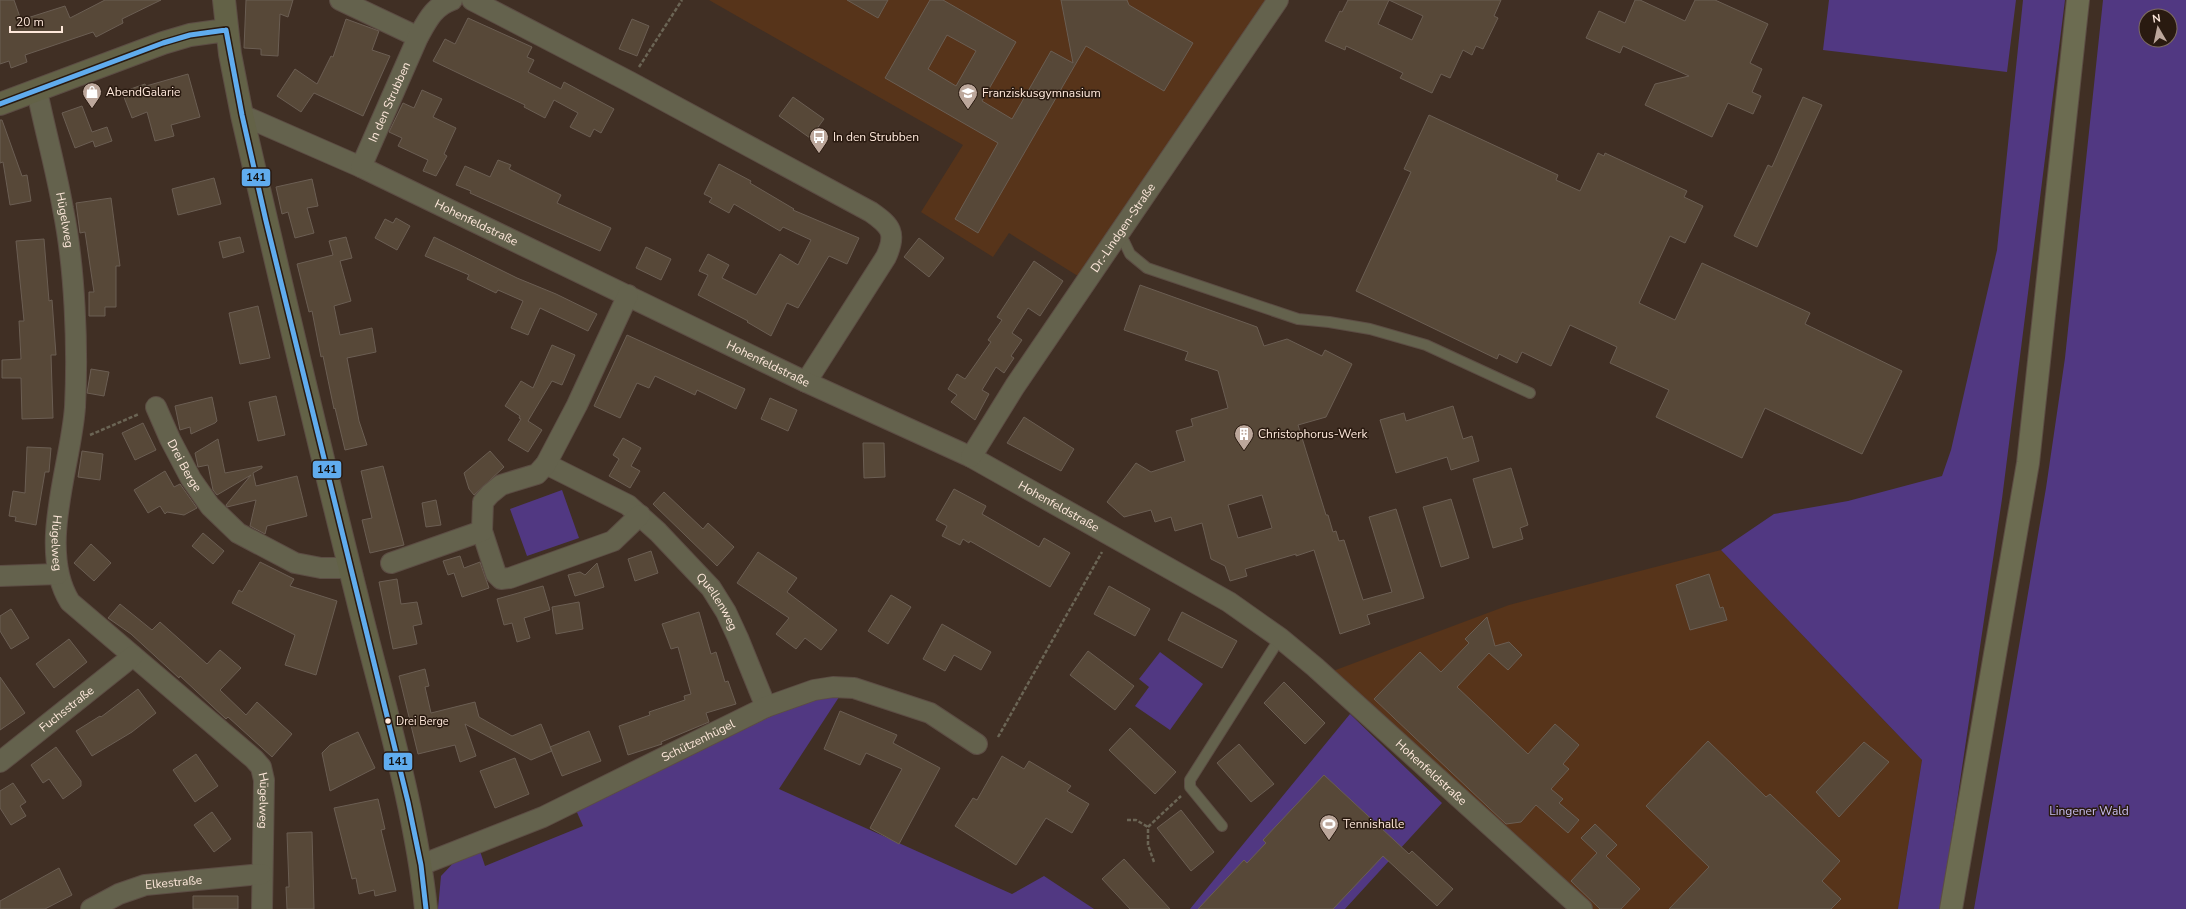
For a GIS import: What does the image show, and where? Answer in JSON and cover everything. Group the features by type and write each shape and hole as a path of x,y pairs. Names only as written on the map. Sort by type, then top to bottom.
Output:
{"main road":[{"path":"1951,909 2028,463 2078,0"}],"street":[{"path":"224,0 226,30 242,115 350,568 408,802 421,865 426,909"},
{"path":"340,0 418,37"},
{"name":"In den Strubben","path":"361,167 418,37 429,16 438,6 452,0"},
{"path":"472,0 630,82 871,212 886,223 891,233 892,244 886,257 806,382"},
{"name":"Dr.-Lindgen-Straße","path":"971,457 1015,386 1278,0"},
{"path":"0,104 163,43 190,35 226,30"},
{"name":"Hügelweg","path":"37,91 64,210 72,281 75,394 70,444 58,527 58,574 63,590 70,602 254,759 261,767 264,780 262,909"},
{"name":"Hohenfeldstraße","path":"242,115 361,167 806,382 971,457 1229,602 1280,638 1368,714 1582,909"},
{"path":"628,295 577,405 546,464 537,474 501,485 490,494 483,502 482,531 496,574 501,579 510,578 613,541 640,515"},
{"name":"Drei Berge","path":"156,407 170,439 191,479 210,506 238,532 295,563 321,568 350,568"},
{"name":"Quellenweg","path":"546,464 628,505 640,515 711,588 726,612 766,707"},
{"path":"391,563 482,531"},
{"path":"0,576 58,574"},
{"name":"Fuchsstraße","path":"0,762 133,656"},
{"name":"Schützenhügel","path":"421,865 543,817 766,707 814,690 833,687 854,688 930,713 978,744"},
{"name":"Elkestraße","path":"91,909 119,894 145,885 262,874"}],"lane":[{"path":"1120,233 1130,254 1146,268 1298,319 1329,322 1370,329 1426,346 1530,393"},
{"path":"1222,826 1190,787 1192,772 1280,638"}],"path":[{"path":"630,82 682,0"},
{"path":"70,444 156,407"},
{"path":"998,737 1111,535"},
{"path":"1154,862 1148,844 1148,827 1190,787"},
{"path":"1127,820 1136,820 1148,827"}],"shaded area":[{"path":"709,0 1266,0 1081,278 1009,233 993,257 921,212 963,145"},
{"path":"1721,550 1922,760 1898,909 1592,909 1333,671 1509,605"}],"green space":[{"path":"1829,0 2016,0 2007,72 1823,50"},
{"path":"2023,0 2065,0 2002,499 1941,909 1898,909 1922,760 1721,550 1774,514 1848,501 1942,476 1951,450 1997,250"},
{"name":"Lingener Wald","path":"2103,0 2186,0 2186,909 1974,909 2046,488 2065,358"},
{"path":"562,490 579,538 527,556 510,509"},
{"path":"1160,652 1203,684 1170,730 1135,706 1149,687 1139,679"},
{"path":"812,693 841,694 779,789 1012,894 1044,876 1094,909 438,909 441,876 460,856 479,848 485,866 583,826 576,810"},
{"path":"1350,714 1442,803 1345,909 1190,909"}],"building":[{"path":"0,0 14,0 21,20 65,6 70,18 105,0 161,0 122,19 123,23 96,37 93,32 25,55 27,62 11,68 9,61 0,64"},
{"path":"246,0 293,0 288,17 280,14 278,56 261,55 261,49 244,48"},
{"path":"847,0 888,0 878,18"},
{"name":"Franziskusgymnasium","path":"930,0 943,0 1016,42 982,101 1012,119 1051,51 1073,63 1061,0 1127,0 1129,5 1193,43 1164,91 1086,46 978,233 955,219 998,143 885,78","holes":["947,35 976,51 956,86 928,69"]},
{"path":"1348,0 1389,0 1501,0 1494,16 1498,18 1483,49 1476,46 1472,55 1463,50 1450,78 1441,74 1432,93 1400,78 1403,73 1346,46 1345,50 1325,41 1340,11 1342,12","holes":["1389,0 1423,16 1412,40 1378,24"]},
{"path":"1635,0 1640,0 1685,21 1695,0 1715,0 1768,24 1750,63 1762,69 1752,92 1761,96 1753,114 1728,103 1712,137 1645,105 1655,84 1689,76 1623,46 1620,53 1586,38 1599,11 1625,23"},
{"path":"468,18 532,47 527,57 534,60 528,72 561,89 564,82 614,109 601,133 594,129 590,137 570,127 578,113 554,100 545,118 524,107 525,105 433,61 445,39 455,44"},
{"path":"346,19 379,31 372,50 390,56 363,116 314,93 301,112 277,96 295,69 317,84 331,56 333,57"},
{"path":"632,19 649,26 637,56 619,49"},
{"path":"188,74 200,117 171,125 174,136 155,141 147,112 132,118 122,92 145,84 146,86"},
{"path":"422,90 442,99 433,117 456,128 444,154 447,156 436,176 423,171 428,160 398,146 402,138 389,132 403,103 414,108"},
{"path":"793,97 824,119 810,138 779,116"},
{"path":"1803,97 1822,105 1757,247 1734,236 1768,165 1772,167"},
{"path":"82,106 92,132 107,127 112,141 95,147 93,141 75,148 62,113"},
{"path":"1429,115 1558,175 1556,180 1580,191 1598,153 1604,156 1605,153 1687,191 1684,197 1703,206 1685,243 1670,236 1639,303 1675,320 1702,263 1810,313 1805,324 1902,371 1862,454 1765,408 1742,458 1656,417 1669,390 1610,363 1617,347 1570,325 1551,366 1522,352 1517,363 1499,354 1497,359 1356,291 1411,172 1404,169"},
{"path":"0,120 2,120 22,176 27,175 31,201 10,205 3,162 0,163"},
{"path":"498,160 511,165 509,169 561,195 557,203 611,228 600,251 470,193 471,191 456,185 465,166 490,177"},
{"path":"719,164 751,181 750,183 794,209 793,210 859,238 847,264 829,256 798,308 787,303 771,336 747,322 748,321 698,295 708,275 699,271 708,254 729,265 722,278 756,295 780,254 798,265 811,240 783,227 780,231 734,204 729,213 709,202 712,198 704,194"},
{"path":"214,178 221,204 178,215 172,189"},
{"path":"312,179 318,206 307,208 314,233 295,238 288,212 282,214 276,187"},
{"path":"111,198 120,266 116,266 116,307 105,307 105,316 89,316 89,292 94,292 85,232 80,233 76,203"},
{"path":"396,218 410,226 397,250 375,238 385,219 393,223"},
{"path":"240,237 244,252 223,258 219,242"},
{"path":"346,237 352,258 340,261 351,301 334,306 340,335 372,328 376,352 347,358 359,421 367,445 345,450 335,408 334,409 323,356 321,357 312,311 309,312 297,264 333,255 329,241"},
{"path":"434,237 517,278 556,294 597,314 588,331 540,308 528,335 511,328 523,301 498,290 496,293 467,279 469,275 425,256"},
{"path":"919,238 944,258 929,277 904,257"},
{"path":"44,239 49,301 52,300 56,355 51,355 53,418 22,419 21,378 2,378 2,360 21,359 19,321 24,321 16,241"},
{"path":"646,247 671,259 661,280 636,268"},
{"path":"1034,261 1063,281 1040,316 1028,308 1012,333 1022,340 1011,356 1014,358 1004,373 996,367 982,390 989,394 975,420 951,402 957,395 948,389 957,374 965,379 991,342 988,340 1002,320 997,317"},
{"name":"Christophorus-Werk","path":"1140,285 1257,327 1264,346 1287,339 1322,356 1325,350 1352,364 1326,417 1298,425 1326,515 1328,515 1333,532 1336,531 1339,541 1344,540 1363,600 1392,592 1369,517 1396,509 1424,598 1367,615 1370,624 1340,634 1314,550 1245,569 1247,576 1230,581 1225,566 1211,559 1202,523 1175,531 1171,517 1155,522 1151,510 1124,517 1107,502 1136,463 1151,472 1185,461 1176,431 1193,426 1191,419 1228,408 1218,371 1185,360 1188,352 1124,330","holes":["1262,495 1272,528 1238,538 1228,505"]},
{"path":"258,306 270,358 240,364 229,313"},
{"path":"627,335 745,389 736,409 697,390 695,395 655,376 649,388 637,383 620,418 594,406"},
{"path":"552,345 575,355 562,385 552,381 528,421 542,430 528,452 508,440 521,419 519,418 520,416 505,406 521,381 533,388"},
{"path":"91,369 109,372 104,396 87,393"},
{"path":"276,396 285,435 258,441 249,402"},
{"path":"212,397 217,421 191,434 190,427 180,430 175,406"},
{"path":"770,398 797,410 788,431 761,419"},
{"path":"1453,406 1463,439 1472,436 1479,461 1451,470 1447,457 1396,473 1380,420 1404,413 1406,421"},
{"path":"1024,417 1074,449 1061,471 1007,443"},
{"path":"143,423 156,450 135,460 122,433"},
{"path":"623,438 641,448 631,466 640,471 630,488 609,476 619,459 613,455"},
{"path":"218,439 225,473 262,466 262,468 253,473 256,486 297,476 307,516 267,526 265,534 250,526 256,500 227,507 226,505 251,475 217,495 213,490 208,465 198,467 195,453"},
{"path":"863,443 884,443 885,477 864,478"},
{"path":"27,447 51,448 49,472 45,472 36,525 15,521 16,517 9,516 13,491 25,493"},
{"path":"82,451 103,454 100,480 78,477"},
{"path":"490,451 504,467 474,495 469,489 464,473"},
{"path":"383,466 404,545 370,553 362,520 372,518 361,471"},
{"path":"1511,468 1528,525 1520,528 1523,539 1493,548 1473,479"},
{"path":"165,471 174,487 180,484 197,508 184,515 167,512 165,514 160,506 148,513 134,490"},
{"path":"954,489 986,506 982,514 1039,547 1044,538 1070,553 1050,587 970,541 969,543 963,539 960,545 942,536 947,526 936,520"},
{"path":"664,492 703,529 708,523 734,547 717,566 653,504"},
{"path":"1451,499 1469,558 1441,567 1423,507"},
{"path":"436,500 441,525 426,527 422,503"},
{"path":"203,533 224,551 213,564 192,546"},
{"path":"91,544 111,563 94,581 74,563"},
{"path":"651,551 658,573 635,581 628,559"},
{"path":"758,552 797,578 787,592 837,630 821,650 805,638 796,649 776,634 789,618 737,583"},
{"path":"460,556 464,568 480,562 489,588 462,597 454,573 448,575 443,561"},
{"path":"260,562 294,579 290,586 337,601 316,675 285,665 295,635 232,603 239,590 242,592"},
{"path":"597,563 604,587 575,596 568,575 580,572 585,575"},
{"path":"1709,574 1720,608 1723,607 1727,620 1690,630 1676,585"},
{"path":"397,579 401,604 417,602 422,624 413,626 417,644 393,649 379,582"},
{"path":"543,586 550,610 524,618 530,638 517,642 512,623 504,625 497,599"},
{"path":"1109,586 1150,609 1135,636 1094,614"},
{"path":"891,595 911,607 888,644 868,631"},
{"path":"579,602 583,629 556,634 552,607"},
{"path":"120,604 152,630 160,622 207,664 220,650 241,668 220,690 246,715 257,702 292,734 272,757 228,717 226,719 180,676 179,678 131,634 108,618"},
{"path":"11,609 29,638 11,649 0,631 0,616"},
{"path":"699,612 711,654 716,652 725,682 728,681 736,704 706,713 709,722 661,742 662,744 628,755 619,726 650,715 649,712 685,700 684,696 691,694 678,647 671,649 662,624"},
{"path":"1182,612 1237,641 1222,668 1168,640"},
{"path":"1487,617 1495,646 1509,642 1522,655 1508,670 1489,653 1457,687 1528,754 1555,724 1579,745 1563,764 1569,769 1551,789 1563,799 1559,803 1579,820 1568,833 1536,805 1521,822 1506,824 1374,699 1420,652 1441,672 1469,643 1465,639"},
{"path":"942,624 991,652 981,670 954,655 945,671 923,659"},
{"path":"69,639 87,662 54,688 36,664"},
{"path":"1088,651 1134,686 1115,710 1070,675"},
{"path":"425,669 429,686 425,687 431,713 475,702 479,717 512,736 541,724 552,751 531,760 465,724 476,756 460,762 455,745 418,754 399,676"},
{"path":"0,677 25,713 0,730"},
{"path":"1284,682 1325,723 1305,744 1264,703"},
{"path":"138,689 156,713 132,732 92,756 76,731 100,716 101,717"},
{"path":"840,711 897,735 893,743 940,768 899,844 870,828 902,769 866,753 860,765 824,749"},
{"path":"1130,728 1176,772 1155,794 1109,750"},
{"path":"589,731 601,761 562,776 550,747"},
{"path":"358,732 375,768 330,791 322,753 330,745"},
{"path":"1708,741 1766,797 1770,794 1840,861 1822,881 1841,899 1831,909 1669,909 1709,867 1646,806"},
{"path":"1864,742 1889,762 1839,817 1816,792"},
{"path":"1239,744 1274,784 1251,802 1217,763"},
{"path":"56,747 81,781 81,786 63,799 49,779 43,783 31,765"},
{"path":"196,754 218,786 195,802 173,770"},
{"path":"1002,756 1024,769 1029,761 1071,786 1067,791 1089,804 1072,833 1046,818 1016,865 955,826 973,798 977,800"},
{"path":"515,758 529,794 495,808 480,771"},
{"name":"Tennishalle","path":"1324,775 1409,854 1412,851 1453,889 1437,906 1383,856 1333,909 1198,909 1244,860 1247,863 1266,843 1263,840"},
{"path":"13,783 26,802 20,806 26,816 11,825 0,808 0,791"},
{"path":"378,799 385,829 381,830 396,891 375,896 374,890 359,894 356,878 352,879 334,808"},
{"path":"1181,810 1214,852 1191,871 1157,828"},
{"path":"212,812 231,839 214,852 194,825"},
{"path":"1595,824 1617,845 1606,856 1640,889 1621,909 1600,909 1571,881 1597,853 1581,838"},
{"path":"312,832 314,909 287,909 286,887 289,887 287,833"},
{"path":"1124,859 1170,909 1130,909 1102,879"},
{"path":"59,868 72,895 45,909 0,909 0,901"},
{"path":"193,896 238,896 238,909 193,909"}],"transit line":[{"name":"141","path":"226,30 242,115 266,221 408,802 421,865 426,909"},
{"name":"141","path":"0,104 163,43 190,35 226,30"}],"place":[{"name":"AbendGalarie","path":"92,109"},
{"name":"Franziskusgymnasium","path":"968,110"},
{"name":"In den Strubben","path":"819,154"},
{"name":"Christophorus-Werk","path":"1244,451"},
{"name":"Drei Berge","path":"388,721"},
{"name":"Tennishalle","path":"1329,841"}]}
